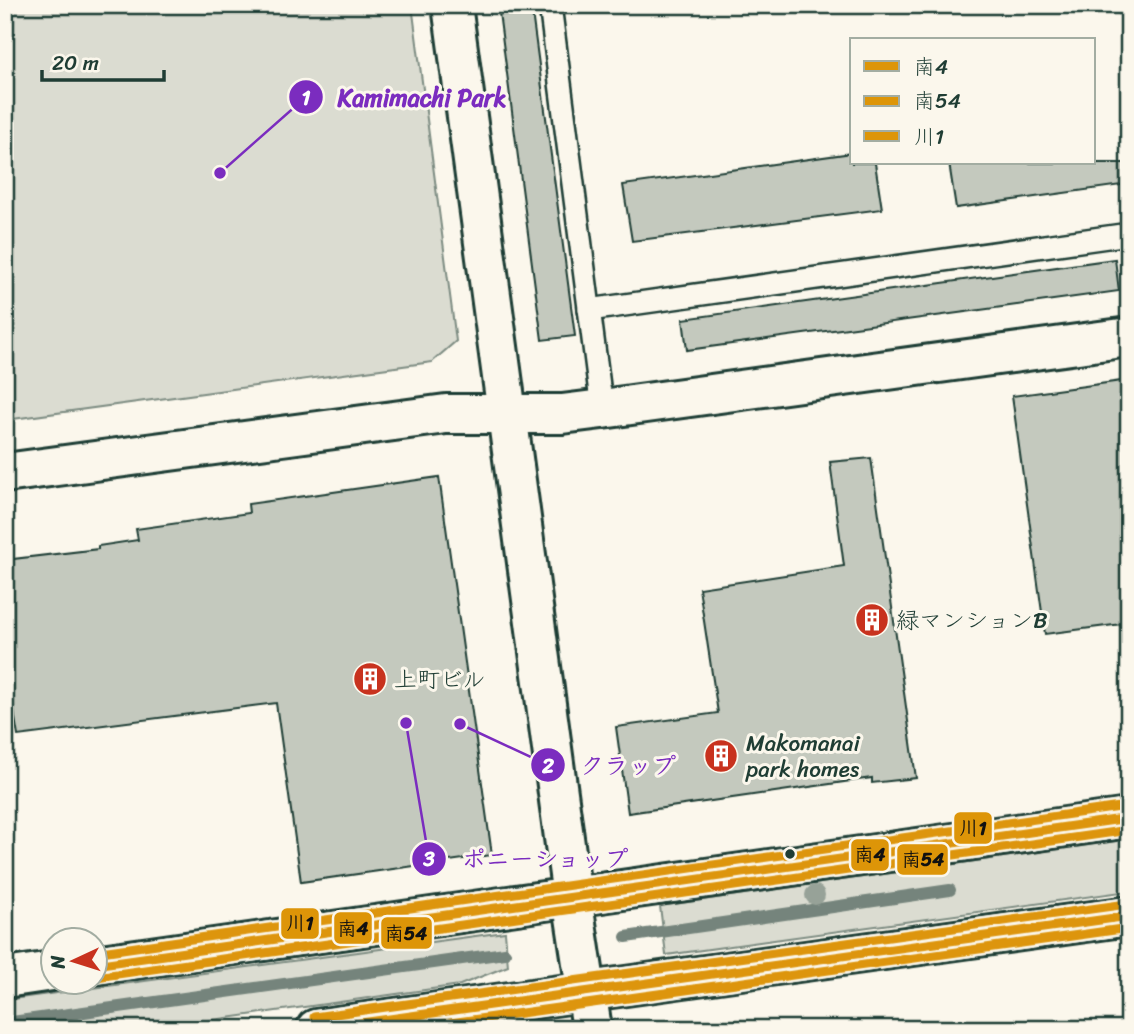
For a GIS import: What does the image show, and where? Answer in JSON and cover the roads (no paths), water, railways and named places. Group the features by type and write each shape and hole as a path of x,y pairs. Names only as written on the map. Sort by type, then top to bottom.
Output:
{"street":[{"path":"452,5 592,1029"},
{"path":"5,473 434,415 562,414 1129,337"},
{"path":"108,963 1129,818"},
{"path":"316,1029 1129,916"},
{"path":"5,978 38,973"}],"lane":[{"path":"550,5 601,409"},
{"path":"589,310 1129,234"}],"waterway":[{"path":"626,937 950,890"},
{"path":"5,1023 505,953"}],"place":[{"name":"Kamimachi Park","path":"220,173"},
{"name":"緑マンションB","path":"872,620"},
{"name":"上町ビル","path":"370,679"},
{"name":"ポニーショップ","path":"406,723"},
{"name":"クラップ","path":"460,724"},
{"name":"Makomanai park homes","path":"721,756"}]}
